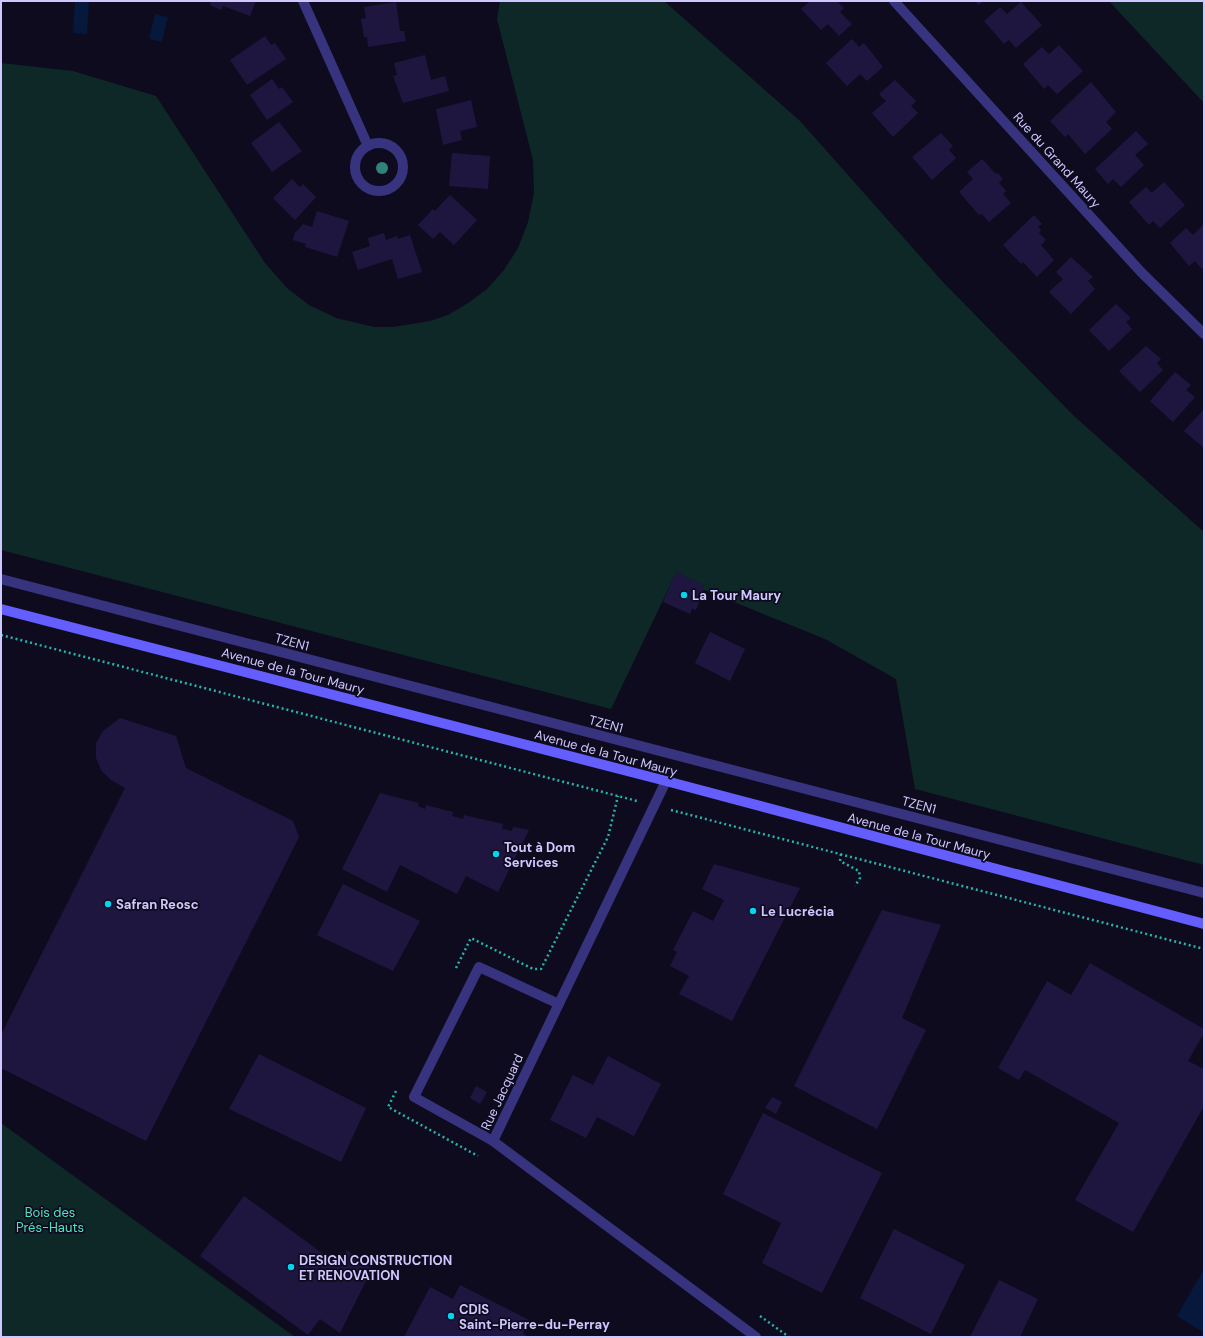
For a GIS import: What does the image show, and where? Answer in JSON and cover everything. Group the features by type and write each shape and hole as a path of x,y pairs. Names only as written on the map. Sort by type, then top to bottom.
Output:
{"street":[{"path":"303,1 368,146"},
{"name":"Rue du Grand Maury","path":"894,1 1140,272 1204,334"},
{"path":"375,143 390,146 402,157 403,172 396,186 389,190 373,191 360,182 356,174 355,166 357,158 368,146 375,143"},
{"name":"TZEN1","path":"1,579 1204,893"},
{"name":"Avenue de la Tour Maury","path":"1,609 1204,924"},
{"name":"Rue Jacquard","path":"666,782 493,1141 756,1337"},
{"path":"493,1141 414,1097 480,967 558,1004"}],"path":[{"path":"1,635 1204,949"},
{"path":"670,817 673,810"},
{"path":"841,854 840,861 859,871 860,878 855,886"},
{"path":"758,1314 789,1337"}],"green space":[{"path":"500,1 664,1 800,121 942,281 1074,416 1204,532 1204,865 915,789 896,679 825,639 702,589 704,585 676,573 611,709 1,550 1,63 73,71 156,96 265,263 287,288 309,305 336,318 374,327 393,327 430,321 448,315 487,289 504,270 518,248 528,222 534,193 533,160 497,19"},
{"path":"1109,1 1204,1 1204,103"},
{"name":"Bois des Prés-Hauts","path":"1,1123 295,1337 1,1337"}],"water":[{"path":"75,1 89,1 87,34 73,33"},
{"path":"155,14 168,17 162,42 149,39"},
{"path":"1204,1269 1204,1333 1177,1316"}],"building":[{"path":"211,1 256,1 250,16 223,6 221,10 210,5"},
{"path":"810,1 837,1 844,8 840,12 852,24 839,36 828,24 821,30 801,9"},
{"path":"974,1 983,1 979,5"},
{"path":"396,2 400,31 404,31 406,41 368,47 367,37 364,37 361,19 366,18 364,7"},
{"path":"1021,2 1042,25 1016,48 1009,40 1004,44 984,21 1000,7 1007,14"},
{"path":"265,36 271,45 275,43 286,59 247,85 230,60"},
{"path":"852,39 859,47 864,43 883,67 867,81 860,74 847,86 826,63"},
{"path":"1059,45 1083,71 1057,94 1048,85 1044,89 1023,64 1042,47 1049,54"},
{"path":"425,55 431,80 445,76 449,91 403,103 393,76 397,75 394,63"},
{"path":"272,79 279,89 282,87 293,102 267,120 250,95"},
{"path":"895,80 916,101 911,106 918,113 893,137 872,113 886,101 879,94"},
{"path":"1091,82 1116,112 1106,122 1112,129 1085,154 1068,134 1065,137 1050,121"},
{"path":"471,100 477,127 460,131 462,140 443,145 436,109"},
{"path":"279,122 302,151 272,172 251,143"},
{"path":"1136,131 1148,144 1135,155 1144,165 1121,187 1113,179 1108,184 1095,169"},
{"path":"941,133 953,146 949,150 956,158 932,180 912,157"},
{"path":"452,153 490,156 488,189 449,186"},
{"path":"982,159 996,174 998,173 1003,179 999,183 1006,191 1003,194 1011,203 989,222 982,214 979,215 959,192 973,179 967,172"},
{"path":"292,179 300,187 303,184 316,197 295,220 273,198"},
{"path":"1164,182 1185,205 1160,228 1153,221 1149,225 1129,202 1146,187 1152,193"},
{"path":"450,195 477,220 454,245 440,232 433,239 418,225 433,209 435,211"},
{"path":"317,211 349,221 337,257 305,247 306,244 293,240 295,233 303,224 312,227"},
{"path":"1034,215 1042,224 1038,227 1041,230 1039,233 1046,240 1041,245 1054,260 1037,277 1023,262 1021,264 1003,245"},
{"path":"1204,224 1204,268 1202,269 1195,261 1189,266 1170,243 1186,228 1193,235"},
{"path":"384,233 386,240 397,236 398,239 410,235 422,272 398,279 392,259 358,270 352,252 370,246 368,238"},
{"path":"1071,257 1093,277 1088,281 1095,289 1071,314 1049,292 1063,279 1056,272"},
{"path":"1116,304 1131,318 1126,322 1132,329 1109,351 1089,330"},
{"path":"1146,346 1161,359 1157,363 1163,370 1140,392 1119,371"},
{"path":"1175,372 1191,385 1186,390 1195,397 1173,422 1150,401"},
{"path":"1204,409 1204,448 1184,431"},
{"name":"La Tour Maury","path":"676,572 704,585 702,589 704,589 696,610 692,609 690,614 663,602"},
{"path":"710,632 745,649 730,681 695,663"},
{"path":"120,718 176,736 186,768 293,821 299,837 146,1141 1,1068 1,1035 125,788 111,780 101,770 96,758 96,743 103,731"},
{"path":"380,793 419,803 418,806 425,809 426,805 453,812 452,816 463,819 464,815 503,824 502,829 512,831 513,827 529,830 498,892 466,876 457,894 400,865 387,892 342,869"},
{"path":"714,864 800,888 732,1021 679,994 689,976 670,966 677,952 673,950 693,911 713,921 724,900 702,889"},
{"path":"343,884 420,921 393,971 317,935"},
{"path":"882,910 941,925 902,1018 926,1030 877,1129 794,1086"},
{"path":"1090,963 1204,1029 1204,1033 1188,1061 1204,1069 1204,1106 1133,1232 1075,1200 1119,1123 1025,1070 1019,1080 998,1068 1047,981 1071,995"},
{"path":"259,1054 366,1108 341,1162 229,1109"},
{"path":"608,1056 661,1084 634,1136 597,1117 586,1138 550,1120 573,1075 593,1085"},
{"path":"476,1086 487,1092 480,1104 470,1098"},
{"path":"772,1097 782,1102 776,1114 765,1108"},
{"path":"763,1113 882,1173 822,1293 762,1263 781,1223 723,1194"},
{"name":"DESIGN CONSTRUCTION ET RENOVATION","path":"244,1196 337,1264 347,1250 372,1269 340,1333 320,1319 308,1335 200,1256"},
{"path":"894,1229 965,1265 931,1334 860,1298"},
{"path":"999,1280 1038,1299 1020,1337 970,1337"},
{"name":"CDIS Saint-Pierre-du-Perray","path":"460,1285 529,1320 523,1334 529,1337 404,1337 430,1287 453,1299"}],"place":[{"name":"La Tour Maury","path":"684,595"},
{"name":"Tout à Dom Services","path":"496,854"},
{"name":"Safran Reosc","path":"108,904"},
{"name":"Le Lucrécia","path":"753,911"},
{"name":"DESIGN CONSTRUCTION ET RENOVATION","path":"291,1267"},
{"name":"CDIS Saint-Pierre-du-Perray","path":"451,1316"}]}
